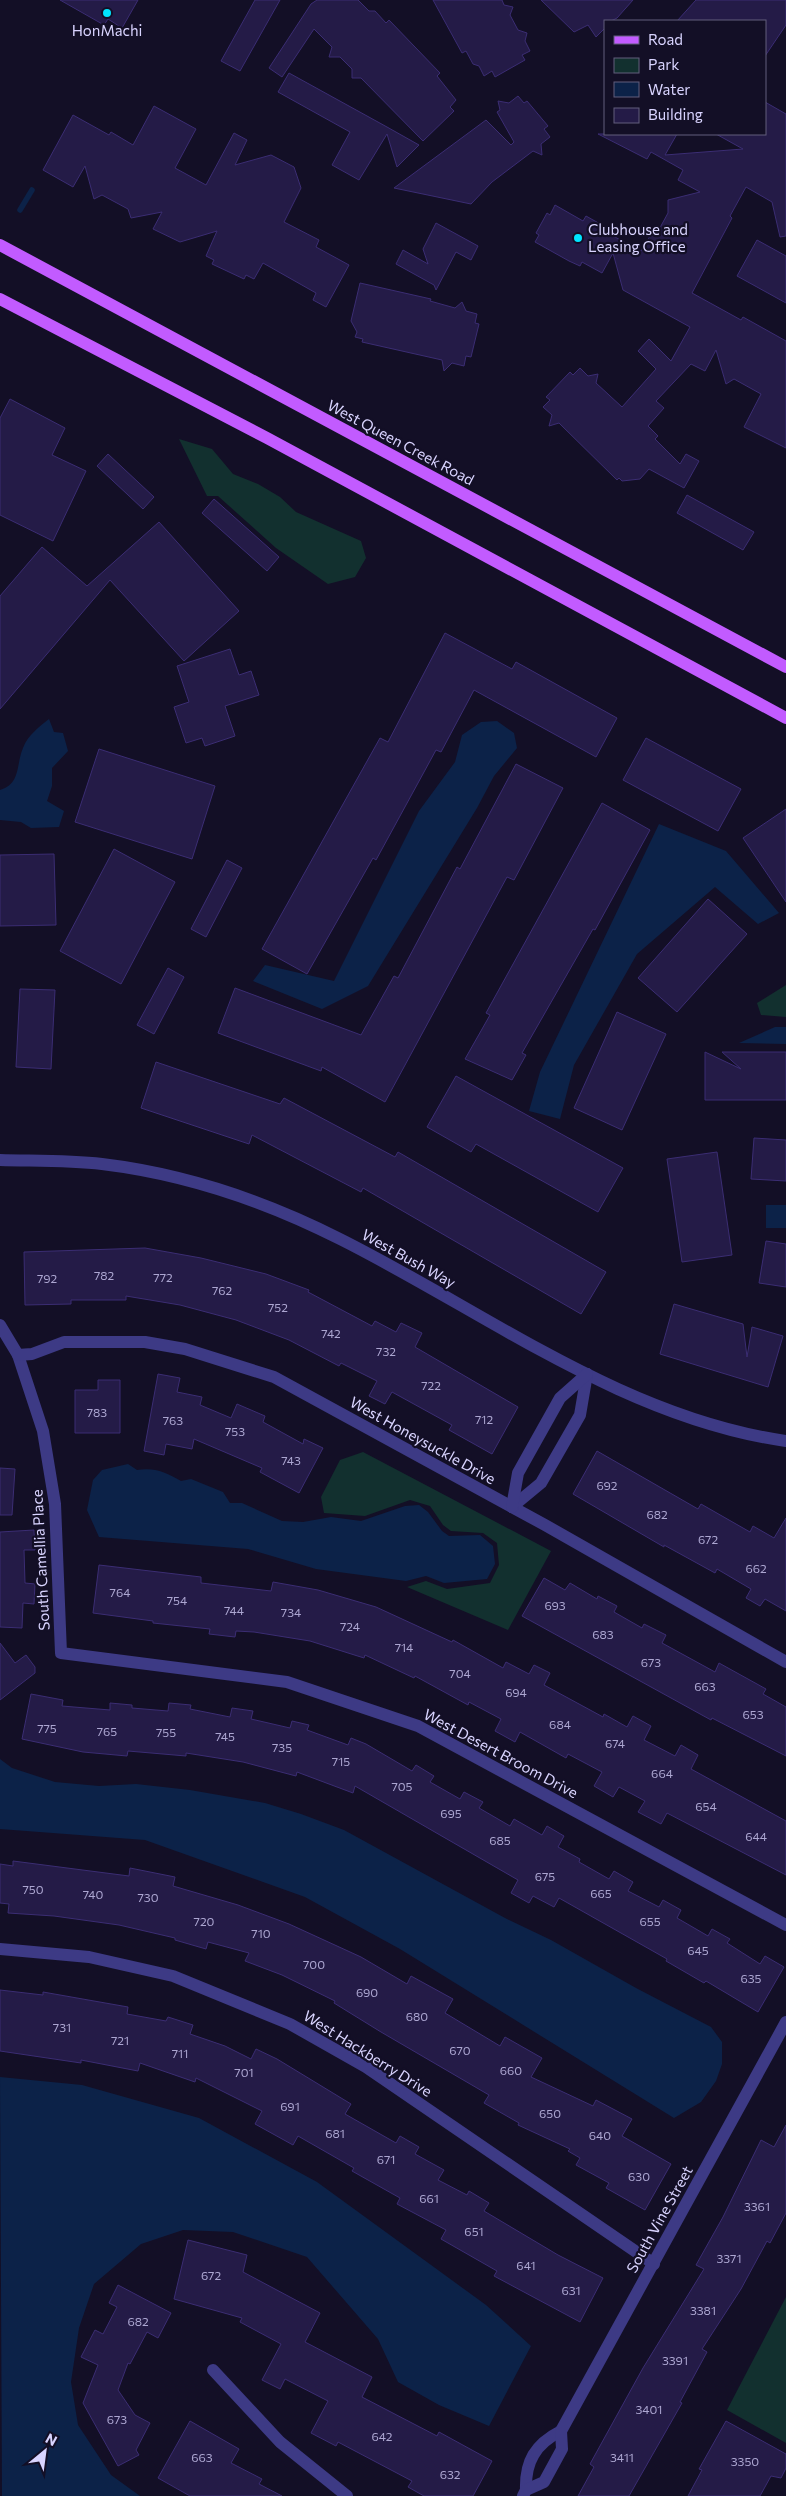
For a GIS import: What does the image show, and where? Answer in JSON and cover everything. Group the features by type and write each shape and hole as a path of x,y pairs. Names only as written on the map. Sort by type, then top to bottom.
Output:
{"main road":[{"name":"West Queen Creek Road","path":"0,245 786,667"},
{"path":"0,299 275,442 786,718"}],"street":[{"name":"West Bush Way","path":"0,1160 65,1161 134,1169 210,1186 246,1198 340,1239 587,1374 630,1395 683,1416 740,1432 786,1441"},
{"name":"South Camellia Place","path":"0,1325 18,1354 43,1431 55,1504 61,1653"},
{"name":"West Honeysuckle Drive","path":"18,1354 32,1354 64,1342 104,1340 145,1342 185,1349 274,1377 786,1662"},
{"path":"512,1508 541,1483 580,1415 587,1374"},
{"path":"512,1508 518,1473 560,1398 587,1374"},
{"name":"West Desert Broom Drive","path":"61,1653 287,1682 418,1726 786,1924"},
{"name":"West Hackberry Drive","path":"0,1949 88,1957 173,1976 290,2024 366,2067 654,2264"},
{"name":"South Vine Street","path":"525,2493 544,2482 548,2476 562,2449 561,2432 786,2022"},
{"path":"213,2370 280,2442 306,2466 348,2496"},
{"name":"South Vine Street","path":"525,2493 526,2470 532,2459 545,2439 561,2432"}],"green space":[{"path":"179,439 212,449 233,474 258,484 280,497 296,512 361,541 366,558 355,577 328,584 276,548 218,496 207,496"},
{"path":"786,985 786,1017 761,1015 757,1003"},
{"path":"363,1452 551,1551 508,1630 407,1587 426,1581 447,1589 490,1583 499,1565 497,1543 483,1533 451,1531 443,1525 430,1506 410,1500 365,1516 324,1513 321,1497 340,1460"},
{"path":"786,2297 786,2443 727,2410"}],"water":[{"path":"49,719 54,732 63,733 68,751 52,768 52,786 47,801 64,811 59,827 31,828 21,822 0,820 0,790 7,787 15,778 23,748 28,739"},
{"path":"497,721 514,733 517,748 494,776 477,808 368,986 322,1009 253,981 265,965 334,981 419,811 455,762 462,735 481,722"},
{"path":"659,824 726,851 779,913 758,924 715,887 637,954 574,1065 560,1119 529,1111 540,1072"},
{"path":"775,1027 786,1027 786,1044 739,1043"},
{"path":"766,1205 786,1205 786,1228 766,1228"},
{"path":"128,1464 137,1470 149,1469 160,1471 181,1481 191,1479 223,1492 230,1503 242,1503 282,1521 303,1522 331,1517 361,1521 405,1506 419,1505 428,1512 442,1531 449,1536 480,1535 493,1546 495,1564 487,1579 444,1583 426,1576 406,1581 316,1569 248,1549 99,1537 87,1510 93,1480 102,1470"},
{"path":"0,1759 12,1768 55,1782 99,1786 136,1784 190,1790 265,1803 344,1830 711,2027 722,2042 722,2064 716,2081 701,2102 674,2118 400,1949 305,1897 145,1840 0,1829"},
{"path":"0,2077 82,2085 199,2118 317,2182 486,2305 531,2346 489,2426 439,2405 398,2382 378,2339 307,2257 233,2232 183,2230 141,2244 94,2284 79,2328 71,2382 78,2425 111,2475 140,2496 2,2496"}],"building":[{"name":"HonMachi","path":"60,0 138,0 122,28 108,19 104,25"},
{"path":"255,0 280,0 240,71 221,61"},
{"path":"317,0 358,0 369,11 375,11 386,23 389,20 440,73 437,76 456,100 450,107 454,111 423,141 361,78 352,78 352,69 340,57 329,57 332,47 314,29 282,77 269,68 311,4"},
{"path":"433,0 502,0 504,5 513,7 510,15 518,30 527,33 525,41 530,51 522,55 525,60 495,77 492,71 484,76 479,66 473,64 466,51 462,53"},
{"path":"541,0 633,0 617,18 604,20 604,29 596,37 588,25 574,32"},
{"path":"696,0 786,0 786,25 766,55 766,20 678,20"},
{"path":"289,73 419,145 397,167 387,134 359,180 332,165 350,132 278,92"},
{"path":"518,96 524,103 527,101 548,126 544,129 550,137 541,144 542,155 533,151 492,182 471,204 394,188 486,120 511,145 514,142 497,112 500,110 498,101 509,103"},
{"path":"766,103 786,114 786,236 780,237 772,202 746,187 730,216 732,218 692,293 741,320 743,317 786,341 786,448 744,427 761,394 734,379 726,384 716,350 705,371 691,364 656,401 664,408 648,426 658,436 655,439 680,464 686,454 699,461 684,488 649,469 640,479 622,481 619,478 617,480 559,423 549,426 552,415 543,407 550,400 546,397 570,372 573,375 580,368 588,376 598,374 596,383 622,407 656,369 638,351 649,339 671,361 690,327 623,290 613,253 602,273 582,262 580,266 569,261 535,242 539,235 536,233 547,213 550,215 555,205 583,221 586,216 602,225 600,229 641,251 650,236 656,235 668,213 668,200 700,192 678,180 683,170 651,152 647,159 598,134 676,135 665,155 743,149 718,135 766,135"},
{"path":"154,106 196,129 175,168 206,185 234,133 247,140 235,165 271,155 294,167 301,188 284,222 319,240 316,247 349,265 326,307 313,300 316,293 263,263 254,279 246,275 244,279 212,264 214,260 206,256 217,231 180,242 153,229 162,212 131,218 128,209 102,195 94,199 85,166 73,187 43,170 73,115 109,135 111,132 133,145"},
{"path":"436,223 478,246 471,260 456,252 436,290 434,285 396,264 403,250 428,264 423,249"},
{"path":"757,240 786,256 786,303 737,276"},
{"path":"360,283 431,299 430,301 455,308 462,302 466,311 477,314 475,323 479,324 471,357 466,356 464,366 452,363 444,371 442,360 362,342 363,339 355,337 357,332 351,321"},
{"path":"10,399 65,428 52,455 86,471 53,541 0,515 0,418"},
{"path":"108,454 154,497 143,509 97,466"},
{"path":"687,495 754,532 743,550 677,513"},
{"path":"214,499 279,557 267,571 202,513"},
{"path":"159,522 239,611 184,661 110,580 0,709 0,596 42,547 87,586"},
{"path":"445,633 512,669 516,662 617,718 596,757 474,690 441,752 436,750 376,860 373,858 307,974 262,949 380,738 388,742"},
{"path":"230,649 239,675 251,671 259,695 225,706 235,736 205,746 202,738 186,743 174,707 189,702 177,666"},
{"path":"646,738 741,789 718,831 623,780"},
{"path":"99,749 215,786 192,859 75,822"},
{"path":"516,764 563,788 514,880 507,877 385,1102 322,1067 321,1071 218,1033 235,988 361,1035 394,976 398,978 457,867 460,869"},
{"path":"602,803 650,830 595,930 593,929 522,1053 526,1055 512,1080 465,1059 490,1015 486,1013"},
{"path":"786,809 786,902 743,838"},
{"path":"114,849 175,882 121,984 60,951"},
{"path":"54,854 56,925 0,926 0,855"},
{"path":"227,860 242,868 206,937 191,929"},
{"path":"708,899 747,934 677,1012 638,978"},
{"path":"168,968 184,977 154,1034 137,1025"},
{"path":"20,989 55,990 51,1069 16,1067"},
{"path":"617,1012 666,1034 622,1130 574,1108"},
{"path":"705,1052 741,1069 722,1052 786,1052 786,1100 705,1100"},
{"path":"156,1062 280,1104 284,1098 395,1157 398,1152 606,1272 581,1314 363,1188 361,1192 252,1135 249,1144 141,1108"},
{"path":"456,1076 623,1168 598,1212 476,1144 471,1152 427,1127"},
{"path":"754,1138 786,1140 786,1181 751,1179"},
{"path":"717,1152 732,1255 682,1262 667,1159"},
{"path":"766,1241 786,1244 786,1287 759,1283"},
{"path":"145,1248 201,1258 266,1274 309,1290 308,1292 372,1326 375,1321 396,1332 401,1323 422,1333 415,1347 518,1407 492,1454 449,1430 452,1425 392,1392 385,1404 369,1396 377,1381 341,1363 339,1366 289,1340 236,1320 180,1305 126,1296 126,1300 71,1300 71,1304 25,1305 24,1252"},
{"path":"674,1304 743,1324 747,1357 752,1327 783,1336 768,1387 660,1354"},
{"path":"158,1374 180,1378 177,1392 202,1397 200,1405 231,1418 237,1404 265,1416 263,1422 303,1444 304,1439 323,1448 299,1493 260,1472 262,1468 194,1439 192,1449 166,1444 164,1455 144,1451"},
{"path":"98,1380 120,1380 120,1433 75,1433 75,1390 98,1390"},
{"path":"597,1451 698,1509 701,1504 750,1532 753,1526 774,1538 786,1518 786,1611 765,1599 760,1606 746,1598 751,1589 717,1569 715,1573 664,1545 664,1547 573,1494"},
{"path":"0,1468 15,1469 12,1515 0,1515"},
{"path":"34,1530 35,1550 24,1550 25,1583 35,1584 34,1604 23,1603 22,1628 0,1627 0,1532"},
{"path":"99,1565 201,1577 201,1583 271,1591 273,1582 318,1590 376,1607 452,1642 453,1640 503,1668 506,1662 529,1674 534,1665 550,1673 544,1685 603,1717 604,1714 627,1727 633,1716 651,1726 644,1740 675,1756 681,1745 698,1755 691,1769 786,1821 786,1875 667,1813 661,1824 638,1812 645,1801 619,1787 613,1797 594,1786 602,1772 568,1754 566,1758 520,1732 515,1742 495,1731 501,1719 469,1702 468,1705 415,1676 414,1678 365,1655 364,1658 310,1641 254,1632 236,1631 235,1637 209,1634 210,1629 153,1623 153,1621 93,1613"},
{"path":"544,1578 565,1590 570,1583 597,1599 598,1596 617,1606 614,1612 642,1628 644,1624 666,1635 662,1643 715,1672 719,1663 766,1689 763,1694 786,1707 786,1756 712,1718 711,1720 522,1616"},
{"path":"0,1643 15,1663 26,1655 35,1667 35,1673 0,1700"},
{"path":"31,1694 63,1700 62,1706 110,1710 110,1703 132,1705 132,1708 168,1711 169,1703 191,1705 190,1709 230,1717 232,1708 253,1711 251,1719 290,1728 292,1721 309,1725 307,1730 348,1745 351,1738 366,1744 412,1771 416,1765 434,1776 430,1782 460,1799 464,1792 483,1802 479,1808 510,1826 514,1819 542,1835 547,1826 564,1836 558,1847 580,1859 579,1862 609,1879 614,1871 633,1882 628,1891 659,1907 663,1900 681,1910 677,1918 708,1936 712,1929 730,1939 727,1943 760,1964 765,1956 784,1967 758,2012 706,1981 704,1983 666,1961 667,1959 559,1898 554,1907 533,1896 529,1903 511,1893 518,1880 355,1786 353,1793 297,1772 296,1776 243,1762 186,1753 186,1756 128,1751 127,1756 83,1752 22,1739"},
{"path":"13,1861 129,1876 130,1868 175,1877 173,1886 238,1905 289,1924 361,1957 407,1984 411,1976 453,1999 445,2013 500,2046 505,2037 542,2058 531,2077 593,2106 596,2100 632,2119 622,2136 671,2164 645,2210 606,2188 609,2183 576,2165 580,2158 568,2151 570,2149 518,2125 519,2123 484,2103 489,2095 381,2032 334,2003 335,2001 282,1975 245,1961 249,1953 208,1942 206,1949 175,1940 175,1938 119,1925 54,1916 8,1913 9,1904 0,1903 0,1864 13,1866"},
{"path":"0,1990 43,1995 43,1992 128,2007 127,2014 166,2021 168,2017 193,2025 190,2034 225,2046 251,2059 256,2049 277,2059 351,2104 345,2114 396,2143 400,2136 419,2147 415,2154 444,2170 438,2180 467,2195 469,2191 489,2203 484,2211 558,2255 603,2278 580,2322 494,2276 497,2271 441,2239 446,2230 397,2204 400,2198 352,2171 354,2168 298,2136 293,2145 255,2124 262,2111 196,2078 195,2082 140,2063 138,2071 81,2060 81,2063 0,2051"},
{"path":"786,2125 786,2213 770,2243 767,2241 741,2289 702,2349 707,2352 680,2402 682,2403 629,2496 578,2496 594,2467 590,2464 643,2368 704,2269 696,2265 723,2217 761,2140 774,2147"},
{"path":"188,2240 247,2255 243,2272 320,2313 305,2342 372,2377 362,2397 437,2436 439,2432 492,2461 473,2496 424,2496 408,2487 412,2481 338,2442 336,2446 311,2433 328,2401 285,2379 280,2389 262,2380 281,2344 240,2322 242,2318 174,2299"},
{"path":"118,2285 171,2313 158,2338 147,2332 130,2364 128,2363 118,2390 135,2415 150,2423 136,2450 139,2455 118,2466 83,2403 98,2365 81,2357 95,2330 103,2334 117,2307 109,2303"},
{"path":"190,2421 239,2449 231,2463 262,2479 259,2484 282,2496 190,2496 158,2478"},
{"path":"726,2421 786,2454 786,2468 781,2478 771,2476 760,2496 688,2496 702,2470 699,2469"}],"waterway":[{"path":"20,210 32,190"}],"place":[{"name":"HonMachi","path":"107,13"},
{"name":"Clubhouse and Leasing Office","path":"578,238"}]}
